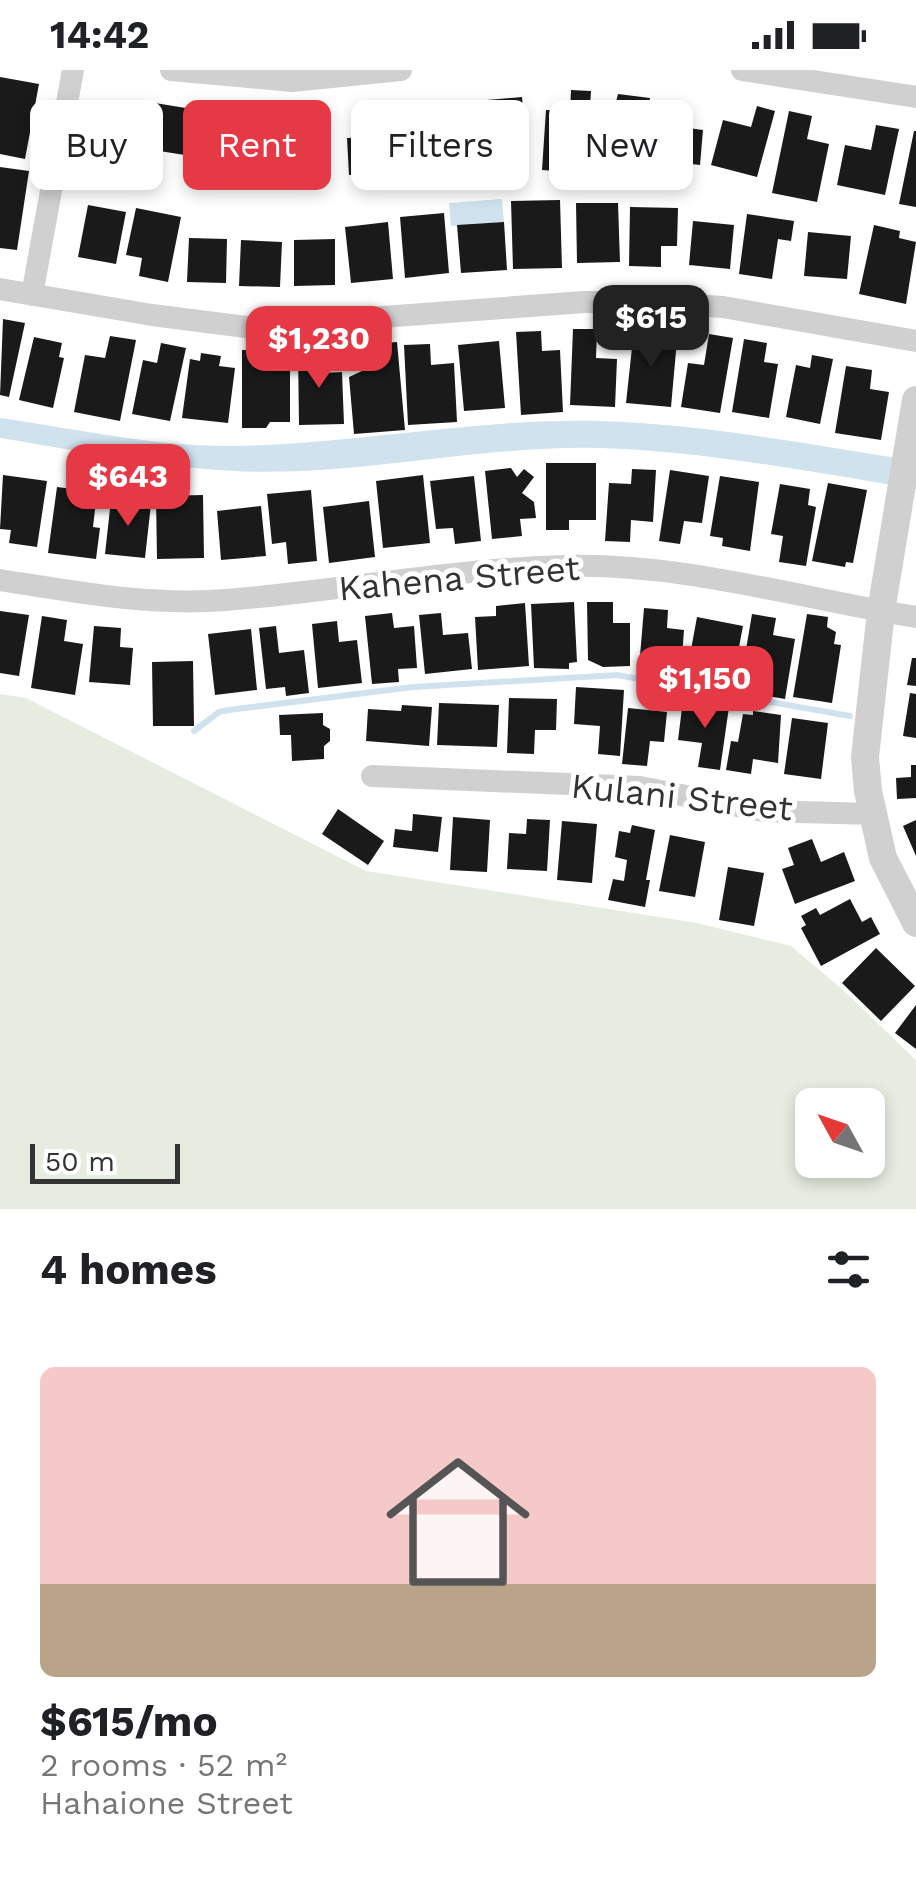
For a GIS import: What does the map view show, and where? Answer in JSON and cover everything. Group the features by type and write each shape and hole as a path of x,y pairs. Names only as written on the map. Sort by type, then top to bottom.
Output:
{"street":[{"path":"32,295 73,70"},
{"path":"171,70 292,81 400,70"},
{"path":"742,70 916,97"},
{"path":"0,290 152,316 246,327 584,302 649,302 723,307 916,341"},
{"path":"916,400 880,611 865,749 873,814 892,880 916,923"},
{"name":"Kahena Street","path":"0,580 131,601 223,600 497,570 632,566 916,617"},
{"name":"Kulani Street","path":"372,776 624,786 763,811 873,814"}],"shaded area":[{"path":"0,694 26,698 366,871 697,923 791,946 916,1060 916,1209 0,1209"}],"water":[{"path":"502,199 504,222 451,226 449,203"},
{"path":"0,418 205,446 325,441 553,421 678,426 916,461 916,489 718,458 599,448 508,451 325,470 205,469 0,438"}],"building":[{"path":"0,77 39,84 36,100 30,100 25,159 0,154"},
{"path":"571,90 591,91 590,100 571,100"},
{"path":"618,94 650,98 650,100 616,100"},
{"path":"163,104 183,108 183,155 163,152"},
{"path":"757,106 775,111 757,177 711,165 723,120 751,127"},
{"path":"549,110 549,170 542,170"},
{"path":"789,111 812,116 807,139 829,144 817,202 772,193"},
{"path":"876,125 899,129 885,195 837,185 845,145 871,150"},
{"path":"693,129 703,130 700,165 693,164"},
{"path":"916,131 916,207 899,204"},
{"path":"347,138 351,138 351,175 349,175"},
{"path":"0,167 29,171 17,250 0,248"},
{"path":"560,200 562,268 513,269 511,201"},
{"path":"576,203 618,203 620,262 577,263"},
{"path":"88,205 126,212 116,264 78,257"},
{"path":"630,207 678,208 677,246 661,246 661,267 629,266"},
{"path":"136,208 181,217 168,282 139,276 142,258 126,255"},
{"path":"444,213 449,273 405,278 400,217"},
{"path":"747,214 794,221 791,241 778,239 772,279 739,274"},
{"path":"693,221 734,225 730,269 689,265"},
{"path":"388,222 393,279 351,283 345,227"},
{"path":"504,222 507,270 461,273 457,225"},
{"path":"874,225 900,231 899,238 916,242 906,304 859,294"},
{"path":"808,232 851,236 847,279 804,276"},
{"path":"189,238 227,239 226,283 187,282"},
{"path":"335,239 335,285 294,286 294,240"},
{"path":"241,240 282,242 280,287 239,286"},
{"path":"3,319 25,323 9,397 0,395"},
{"path":"573,329 597,329 596,358 617,359 615,407 570,405"},
{"path":"634,329 652,330 656,338 677,340 671,407 626,403"},
{"path":"541,331 542,351 560,350 563,412 521,415 516,332"},
{"path":"709,334 733,338 720,413 681,407 688,363 704,365"},
{"path":"110,336 136,340 120,421 74,412 85,355 105,358"},
{"path":"34,337 62,343 59,357 64,358 53,408 19,400"},
{"path":"744,339 767,343 764,362 778,364 769,418 732,412"},
{"path":"499,341 505,408 464,411 458,345"},
{"path":"397,342 405,430 354,434 349,377 362,371 360,345"},
{"path":"161,343 186,348 170,421 132,414 143,360 157,363"},
{"path":"430,344 431,365 454,363 457,422 408,425 404,345"},
{"path":"322,349 323,373 342,372 344,424 299,425 298,350"},
{"path":"242,350 290,350 290,422 242,428"},
{"path":"201,353 221,356 219,366 235,368 228,423 182,418 190,359 200,361"},
{"path":"812,355 833,359 820,424 786,417 796,365 810,368"},
{"path":"846,366 872,370 870,389 889,392 881,440 835,433"},
{"path":"546,463 596,463 596,520 569,520 569,530 546,530"},
{"path":"511,468 517,477 524,469 534,477 522,493 534,502 536,518 520,519 522,536 492,539 485,471"},
{"path":"632,469 656,470 653,522 631,520 630,542 605,541 609,483 631,484"},
{"path":"670,470 709,476 702,523 684,521 680,544 659,541"},
{"path":"3,475 47,481 37,547 9,543 11,530 0,529"},
{"path":"423,475 430,543 383,548 376,481"},
{"path":"474,476 481,541 455,544 453,528 436,529 430,481"},
{"path":"720,476 759,482 750,551 722,546 723,538 710,536"},
{"path":"828,483 867,490 853,563 846,562 845,567 812,561"},
{"path":"780,484 810,489 808,505 816,507 806,566 779,562 783,536 771,534"},
{"path":"57,487 97,492 93,527 100,528 96,559 48,553"},
{"path":"311,490 317,561 288,564 286,542 272,544 267,494"},
{"path":"203,495 204,558 157,559 156,496"},
{"path":"111,500 151,504 145,558 105,554"},
{"path":"369,501 375,557 329,563 323,507"},
{"path":"261,506 266,556 221,560 217,511"},
{"path":"574,602 577,662 569,663 569,669 534,668 531,604"},
{"path":"587,602 613,602 613,623 630,623 630,666 603,667 588,660"},
{"path":"525,603 529,666 478,670 475,617 496,616 496,606"},
{"path":"644,608 668,610 667,628 684,630 681,671 639,668"},
{"path":"0,611 29,615 19,676 0,673"},
{"path":"392,613 394,628 414,626 417,668 398,669 399,682 372,684 365,616"},
{"path":"441,613 443,635 468,633 472,669 425,674 419,615"},
{"path":"752,614 776,618 773,635 795,639 785,699 739,691"},
{"path":"807,614 828,617 827,627 836,632 834,644 841,645 832,703 793,697"},
{"path":"42,616 67,620 64,641 83,644 75,695 31,688"},
{"path":"697,617 743,626 732,684 697,677 699,668 688,666"},
{"path":"337,621 339,642 357,640 362,683 318,688 312,624"},
{"path":"94,626 121,628 120,647 133,648 130,685 89,682"},
{"path":"276,626 279,653 304,650 309,693 286,696 285,687 266,689 259,628"},
{"path":"251,629 257,690 215,695 208,634"},
{"path":"912,658 916,658 916,686 907,685"},
{"path":"193,661 194,726 153,726 152,662"},
{"path":"576,687 624,690 620,756 598,754 600,726 574,724"},
{"path":"910,693 916,694 916,738 903,736"},
{"path":"509,698 557,699 556,730 535,730 534,754 507,753"},
{"path":"683,700 729,707 720,770 698,767 702,743 678,740"},
{"path":"439,703 499,705 497,747 437,745"},
{"path":"402,705 432,707 429,746 366,741 368,709 401,711"},
{"path":"628,708 667,712 664,742 650,741 647,766 622,764"},
{"path":"753,711 781,715 778,763 753,759 751,774 726,770 731,741 738,742 743,714 753,715"},
{"path":"323,713 323,725 330,729 324,759 292,761 291,735 280,735 279,715"},
{"path":"792,718 828,723 821,779 784,774"},
{"path":"911,765 916,765 916,798 897,799 896,778 911,777"},
{"path":"338,809 384,841 368,865 322,834"},
{"path":"413,814 442,817 438,852 393,847 395,829 412,831"},
{"path":"453,817 490,820 487,872 450,870"},
{"path":"527,819 550,820 547,871 507,869 509,833 526,834"},
{"path":"916,820 916,856 903,826"},
{"path":"562,821 597,824 592,883 557,880"},
{"path":"632,825 655,830 645,907 608,900 613,879 624,881 627,860 615,857 619,831 630,833"},
{"path":"670,835 705,842 695,897 659,891"},
{"path":"812,839 821,862 844,852 855,881 795,904 782,869 794,865 788,848"},
{"path":"728,867 764,873 754,926 719,920"},
{"path":"850,899 862,922 871,917 880,934 821,966 801,928 806,925 801,916 816,908 820,915"},
{"path":"876,948 915,986 881,1021 842,983"},
{"path":"916,1005 916,1049 895,1033"}],"waterway":[{"path":"194,731 219,712 229,710 413,687 617,675 850,716"}]}
